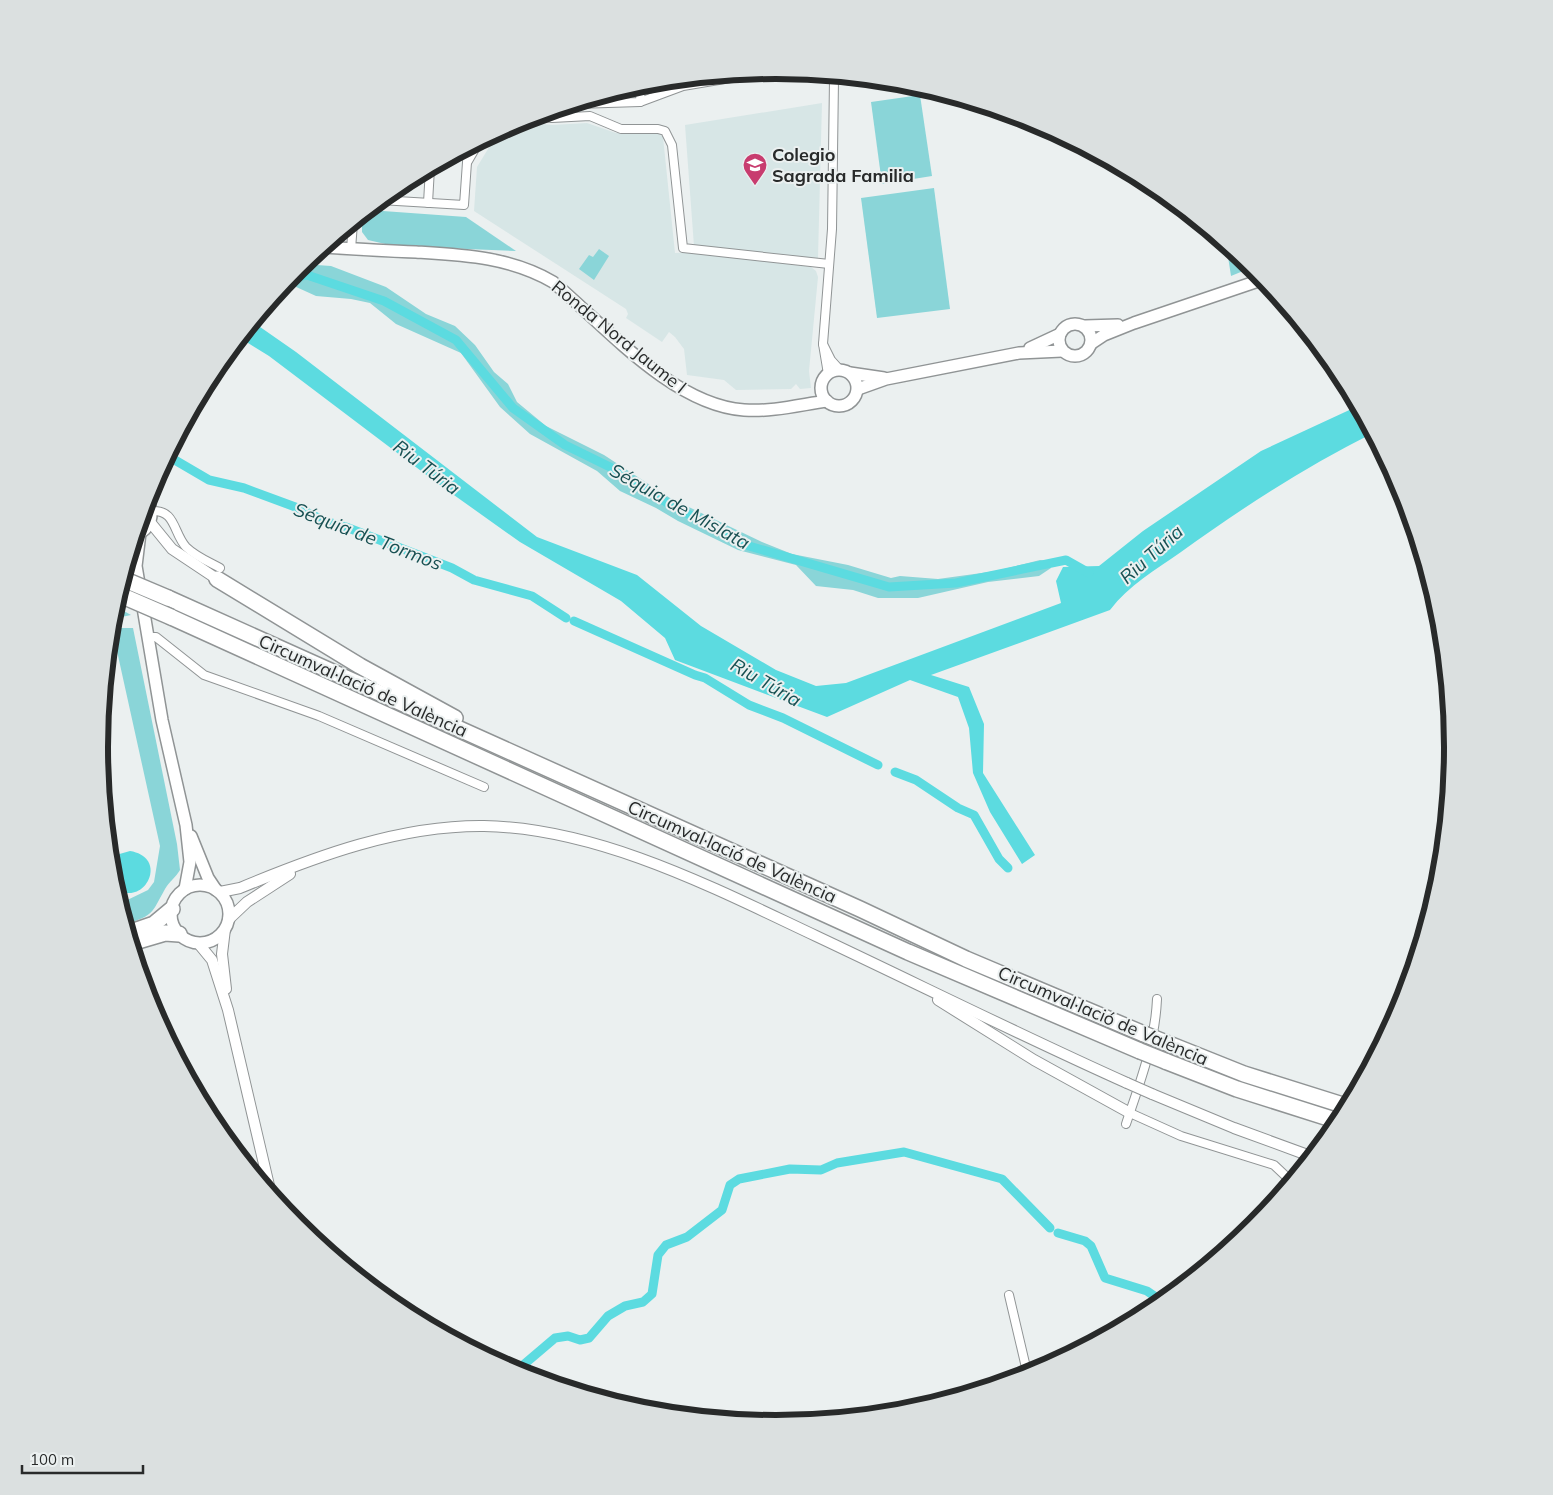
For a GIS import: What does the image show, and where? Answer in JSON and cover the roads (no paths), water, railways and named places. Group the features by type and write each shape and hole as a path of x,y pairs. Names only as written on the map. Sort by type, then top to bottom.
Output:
{"highway":[{"path":"218,573 360,666 467,725 551,765 618,801"},
{"name":"Circumval·lació de València","path":"129,582 966,959 1244,1074 1342,1105"},
{"name":"Circumval·lació de València","path":"126,597 916,956 1140,1052 1237,1089 1333,1119"},
{"path":"125,602 133,600"},
{"path":"134,931 154,924 172,909"},
{"path":"137,941 165,933 179,934"},
{"path":"1237,1089 1327,1127"}],"main road":[{"name":"Ronda Nord Jaume I","path":"333,247 469,256 502,260 536,273 553,282 655,372 690,396 714,405 742,410 775,411 800,405 824,396"},
{"path":"1134,324 1085,326 1071,323 1064,327 1060,334 1059,342 1062,350 1067,354 1077,356 1087,352 1092,343 1104,335 1255,281"},
{"path":"1085,326 1091,333 1092,343"},
{"path":"1019,353 1060,334"},
{"path":"858,389 886,378 1019,353 1062,350"},
{"path":"845,372 854,378 858,389 854,398 844,406 838,406 824,396 824,379 828,374 845,372 886,378"},
{"path":"136,566 137,554"},
{"path":"134,562 162,720 186,825 190,862 185,889 174,901 172,921 179,934 188,940 198,943 214,940 227,924 228,908 208,878 186,825"},
{"path":"185,889 200,885 218,891"}],"street":[{"path":"828,374 823,344 832,229 834,81"},
{"path":"597,104 640,102 683,86 702,83"},
{"path":"640,93 640,102"},
{"path":"590,106 590,116"},
{"path":"552,118 590,116 621,129 658,129 665,131 670,137 682,248 829,264"},
{"path":"466,163 472,153"},
{"path":"392,201 464,205 467,155"},
{"path":"428,203 430,176"},
{"path":"351,248 352,232"},
{"path":"823,344 831,360 845,372"},
{"path":"152,511 160,510 167,514 184,545 218,573"},
{"path":"151,514 172,549 218,573"},
{"path":"148,637 156,637 204,675 319,716 484,787"},
{"path":"218,891 240,888 369,842 406,833 452,827 484,826 525,829 573,838 619,850 738,901 1127,1083 1234,1128 1307,1155"},
{"path":"228,1010 222,954 227,924 247,902 272,884 310,862"},
{"path":"198,943 212,960 228,1010 268,1181"},
{"path":"919,986 975,1024 1082,1088 1130,1113 1181,1136 1274,1165 1288,1178"},
{"path":"1126,1124 1151,1046 1156,1024 1157,999"},
{"path":"1009,1295 1026,1367"}],"water":[{"name":"Riu Túria","path":"258,326 296,352 537,537 637,575 701,626 776,670 816,686 846,683 1061,603 1056,581 1063,567 1099,566 1143,531 1261,451 1353,408 1368,436 1298,474 1227,520 1143,578 1125,593 1110,610 931,675 969,687 984,724 983,773 1035,855 1022,864 990,812 973,773 969,728 958,697 910,680 827,717 675,660 665,638 621,601 520,542 437,483 269,356 245,341"},
{"path":"130,851 142,856 149,863 151,872 148,881 142,888 134,892 124,892 117,855"}],"waterway":[{"name":"Séquia de Mislata","path":"303,276 307,275 384,301 456,340 513,408 565,445 610,467 669,504 749,546 889,587 956,583 1066,560 1089,573"},
{"name":"Séquia de Tormos","path":"174,459 209,480 244,488 298,508 325,521 346,527 452,568 474,580 532,596 566,618"},
{"name":"Séquia de Tormos","path":"574,621 705,678 749,705 783,718 878,765"},
{"name":"Séquia de Tormos","path":"895,772 916,780 958,808 974,815 999,859 1008,868"},
{"path":"523,1366 555,1338 568,1336 580,1340 589,1338 608,1316 625,1306 643,1302 652,1294 658,1255 666,1245 687,1237 722,1210 730,1185 739,1179 790,1169 821,1170 837,1163 904,1152 1002,1179 1050,1228"},
{"path":"1058,1233 1085,1241 1091,1246 1105,1278 1147,1291 1157,1298"}],"place":[{"name":"Colegio Sagrada Familia","path":"755,186"}]}
